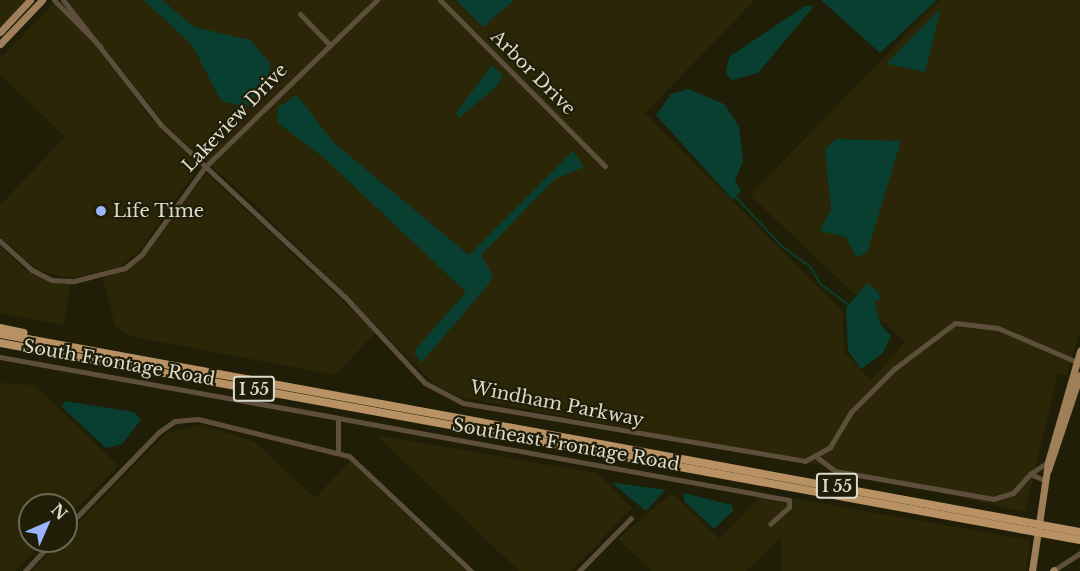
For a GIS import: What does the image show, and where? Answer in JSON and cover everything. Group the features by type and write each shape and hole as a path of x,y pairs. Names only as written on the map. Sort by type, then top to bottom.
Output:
{"highway":[{"path":"0,328 49,343"},
{"name":"I 55","path":"0,334 1080,532"},
{"name":"I 55","path":"0,344 1080,540"}],"main road":[{"path":"0,32 30,0"},
{"path":"0,44 42,0"},
{"path":"1048,470 1048,462 1080,351"},
{"path":"1032,571 1048,470 1080,375"}],"street":[{"path":"54,0 105,50"},
{"name":"Windham Parkway","path":"63,0 105,50 147,110 441,394 485,408 793,462 818,458"},
{"name":"Lakeview Drive","path":"0,241 42,277 66,282 114,274 142,254 205,167 328,43 376,0"},
{"name":"Arbor Drive","path":"440,0 605,166"},
{"path":"300,14 328,43"},
{"path":"1048,462 1030,474 1013,493 993,500 835,471 818,458 894,369 955,323 998,328 1077,362"},
{"name":"South Frontage Road","path":"0,357 338,418"},
{"path":"338,418 338,452"},
{"name":"Southeast Frontage Road","path":"338,418 789,500 785,512 770,524"},
{"path":"78,516 175,421 208,420 338,452 363,467 471,571"},
{"path":"1030,474 1046,481"},
{"path":"579,571 631,518"},
{"path":"25,571 42,553"},
{"path":"1053,571 1080,553"},
{"path":"460,571 465,566"}],"shaded area":[{"path":"0,0 27,0 0,28"},
{"path":"67,0 755,0 645,113 843,312 845,353 871,380 905,342 750,195 940,0 1080,0 1080,331 1067,375 1058,373 1025,512 783,457 460,397 437,386 259,208 166,126"},
{"path":"144,0 162,0 194,27 250,40 270,63 269,79 247,107 221,101 192,45"},
{"path":"456,0 514,0 483,27"},
{"path":"821,0 937,0 880,53"},
{"path":"54,3 101,49 151,119 199,166 138,253 117,268 70,278 39,271 0,237 0,205 65,137 0,74 0,59"},
{"path":"805,6 814,6 758,73 732,80 726,74 729,57"},
{"path":"941,8 925,72 888,64 888,62"},
{"path":"492,65 503,76 496,87 459,118 456,113"},
{"path":"688,89 724,104 739,126 743,161 735,181 741,191 733,200 656,115 671,94"},
{"path":"297,95 334,143 469,255 573,151 584,167 555,179 481,255 493,276 488,285 421,363 414,351 466,292 323,157 278,123 277,108"},
{"path":"836,139 901,141 867,253 856,257 846,237 820,231 831,209 825,149"},
{"path":"206,173 376,332 335,375 129,336 115,326 103,279 142,257"},
{"path":"0,246 25,270 70,284 64,325 0,313"},
{"path":"867,283 879,293 880,300 874,301 881,325 891,336 883,353 861,369 848,351 846,308"},
{"path":"0,383 35,385 118,466 78,507 78,493 18,493 18,553 32,553 15,571 0,571"},
{"path":"65,401 134,412 141,420 122,444 106,448 62,407"},
{"path":"201,425 255,442 315,498 350,461 466,571 32,571 49,553 78,553 78,524 165,434"},
{"path":"376,435 597,473 632,508 571,571 519,571"},
{"path":"612,483 616,483 665,490 646,511"},
{"path":"672,493 720,539 763,493 1030,540 1026,571 782,571 781,538 746,571 652,571 618,539"},
{"path":"684,493 732,505 733,511 714,529 684,501"}],"waterway":[{"path":"737,198 782,246 811,267 821,284 848,304"}],"place":[{"name":"Life Time","path":"101,211"}]}
